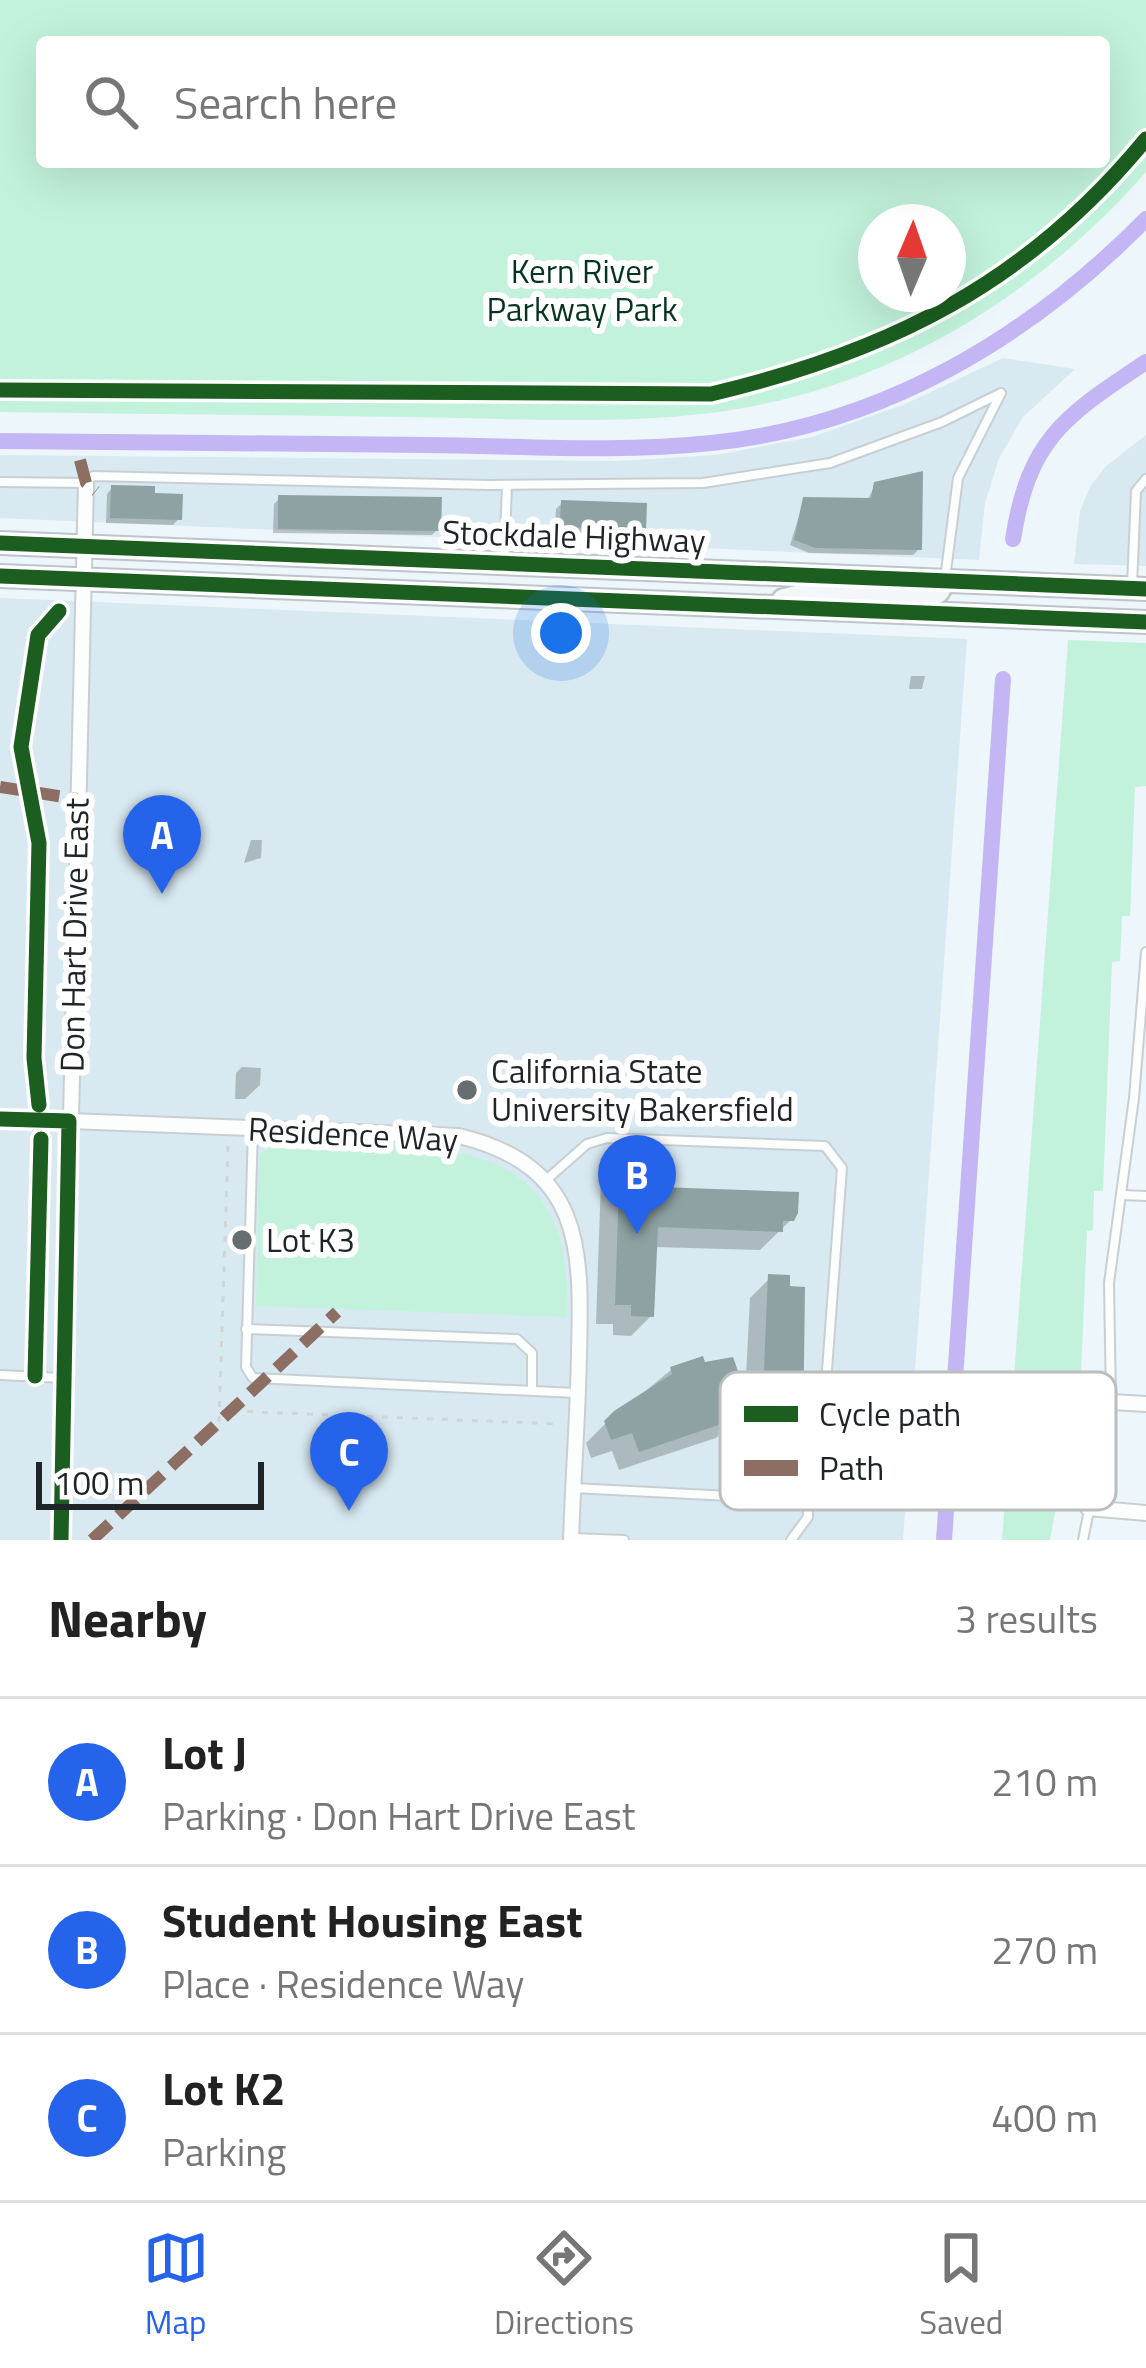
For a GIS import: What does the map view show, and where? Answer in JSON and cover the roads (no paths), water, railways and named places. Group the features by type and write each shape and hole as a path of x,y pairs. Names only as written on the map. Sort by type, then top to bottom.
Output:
{"main road":[{"name":"Stockdale Highway","path":"0,543 1139,588"},
{"name":"Stockdale Highway","path":"0,576 1146,622"},
{"path":"766,607 811,593 923,596 938,592 945,580"}],"street":[{"name":"Don Hart Drive East","path":"62,1540 86,483"},
{"name":"Residence Way","path":"69,1121 459,1136 497,1148 545,1181 561,1201 579,1243 571,1539"},
{"path":"1116,1402 1146,1404"},
{"path":"1111,1510 1146,1513"}],"lane":[{"path":"0,482 86,483 93,476 507,485 703,483 830,463 942,422 1001,393 958,478 945,580"},
{"path":"1139,588 1136,491 1146,479"},
{"path":"504,563 507,485"},
{"path":"1110,1372 1109,1283 1146,952"},
{"path":"0,1119 69,1121"},
{"path":"253,1129 246,1367 254,1378 578,1393"},
{"path":"545,1181 587,1144 607,1138 825,1146 842,1168 828,1372"},
{"path":"1122,1195 1146,1196"},
{"path":"247,1329 517,1339 532,1353 532,1390"},
{"path":"0,1376 67,1378"},
{"path":"573,1488 720,1496"},
{"path":"791,1540 808,1510"},
{"path":"1083,1540 1088,1510"},
{"path":"571,1539 624,1540"}],"waterway":[{"path":"0,441 605,448 711,443 774,433 834,418 948,370 1052,302 1146,219"},
{"path":"1013,539 1029,476 1055,433 1093,398 1146,362"},
{"path":"956,1372 1003,679"},
{"path":"944,1540 946,1510"}],"place":[{"name":"Lot J","path":"162,894"},
{"name":"California State University Bakersfield","path":"467,1090"},
{"name":"Student Housing East","path":"637,1234"},
{"name":"Lot K3","path":"242,1240"},
{"name":"Lot K2","path":"349,1511"}],"park label":[{"name":"Kern River Parkway Park","path":"582,290"}]}
